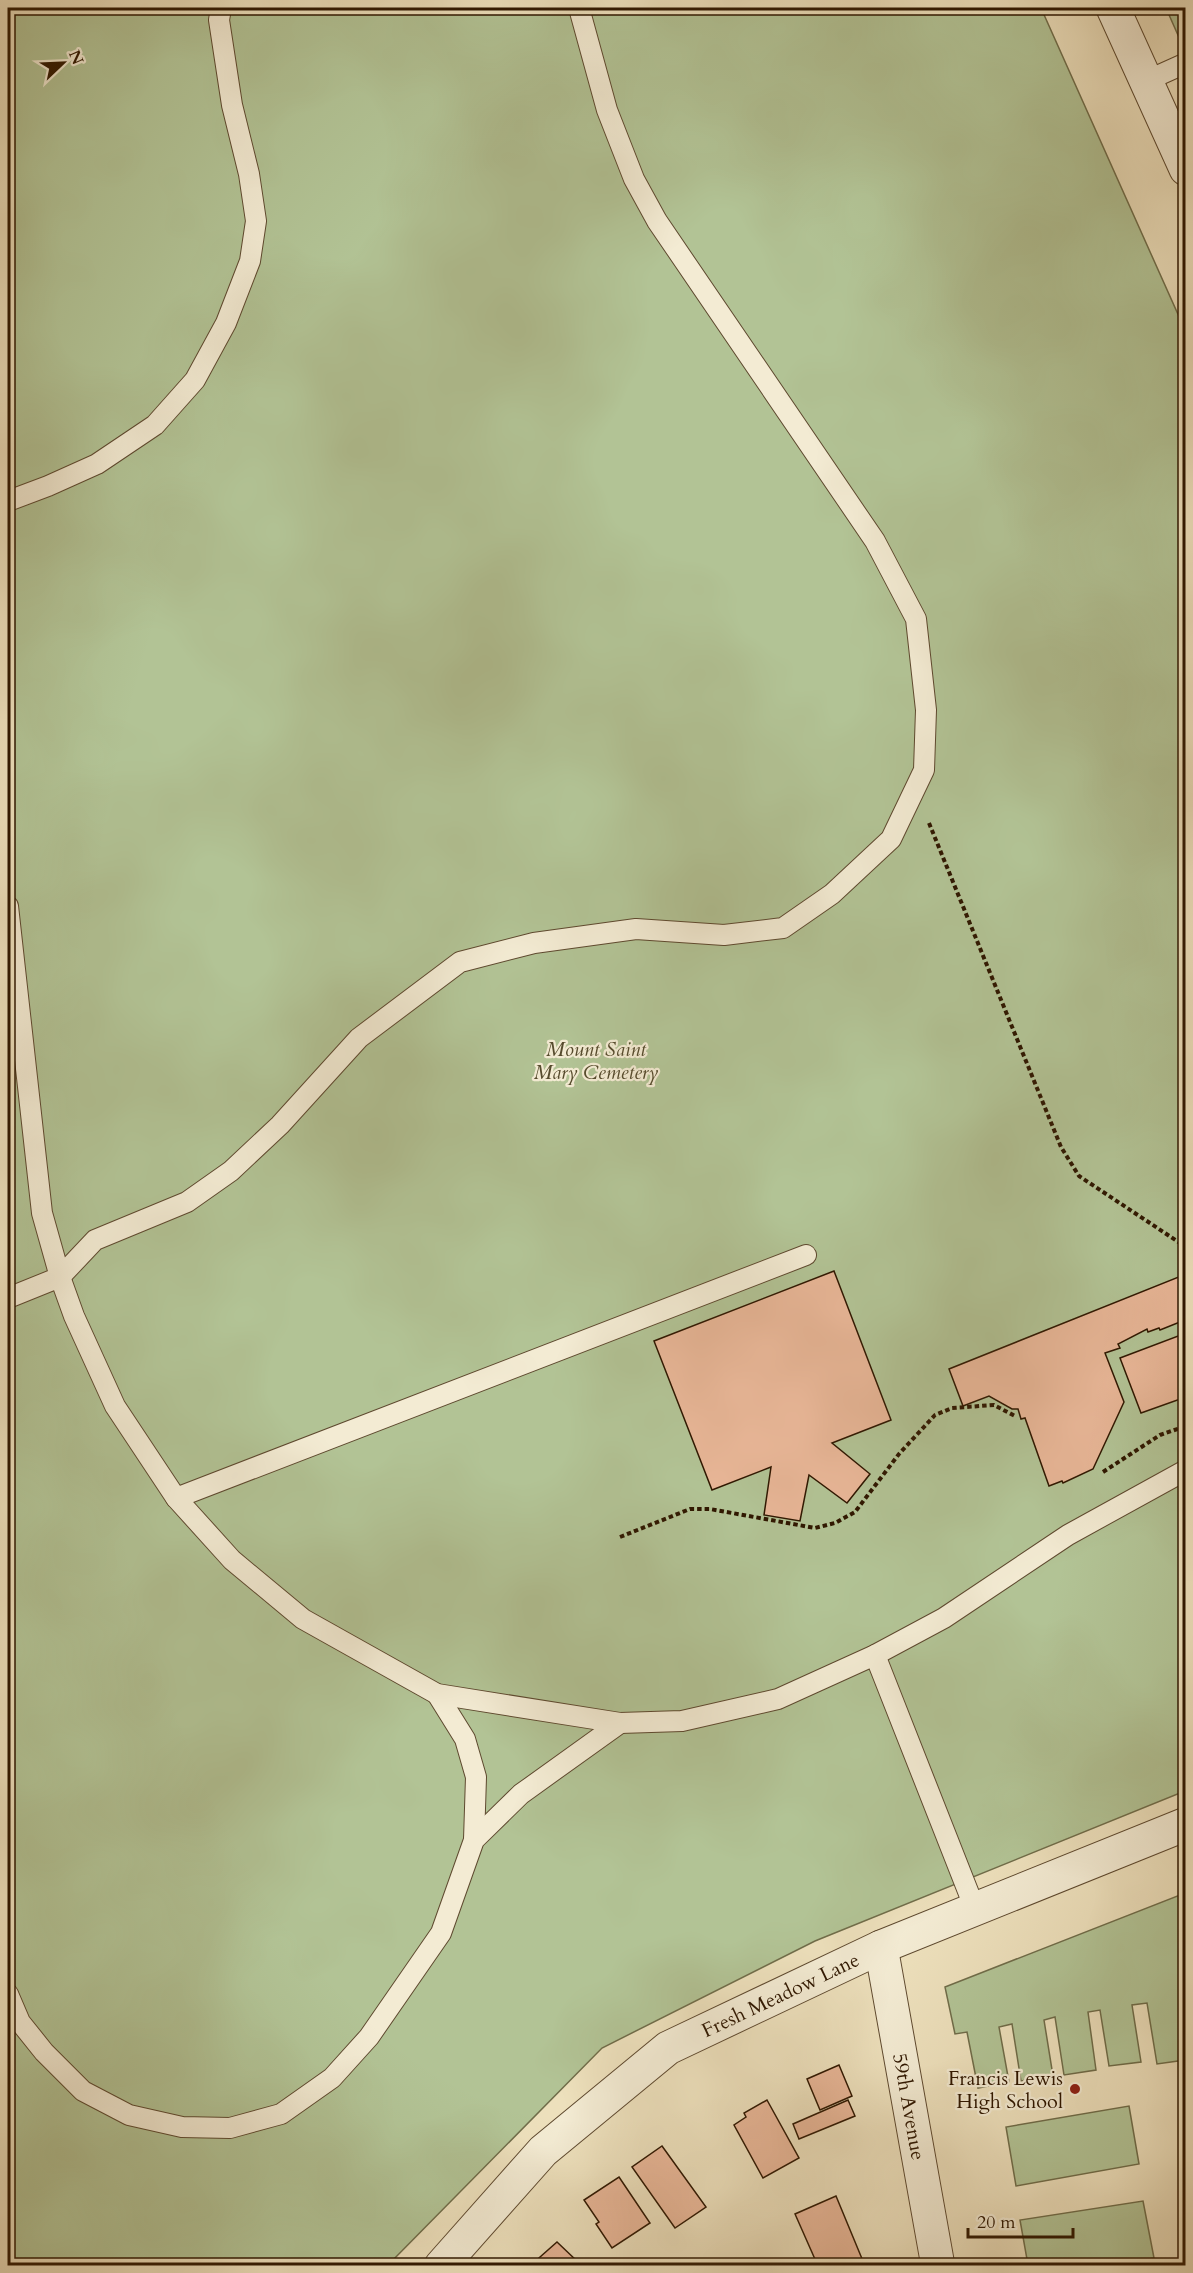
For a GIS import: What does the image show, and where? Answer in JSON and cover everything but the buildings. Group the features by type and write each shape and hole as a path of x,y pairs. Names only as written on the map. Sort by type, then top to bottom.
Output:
{"street":[{"path":"1113,8 1185,169"},
{"name":"Fresh Meadow Lane","path":"441,2265 543,2151 668,2048 881,1947 1185,1824"},
{"name":"59th Avenue","path":"881,1947 938,2265"}],"lane":[{"path":"8,501 97,464 155,425 195,380 226,323 250,261 256,221 249,174 232,105 219,20 221,8"},
{"path":"8,1298 60,1276 95,1240 187,1202 231,1171 280,1125 359,1038 460,962 534,943 636,929 724,935 783,928 832,894 891,839 924,770 926,710 916,619 875,541 657,221 634,179 608,110 579,8"},
{"path":"1146,81 1185,63"},
{"path":"8,906 42,1214 74,1316 115,1406 176,1498 232,1560 303,1619 437,1694 620,1723 682,1721 778,1699 875,1655 944,1618 1068,1534 1185,1470"},
{"path":"176,1498 806,1255"},
{"path":"875,1655 975,1909"},
{"path":"8,1994 20,2022 44,2052 83,2091 129,2115 182,2127 230,2128 281,2114 332,2078 369,2037 441,1933 474,1840 476,1777 465,1739 437,1694"},
{"path":"474,1840 521,1794 620,1723"}],"path":[{"path":"915,789 1062,1147 1079,1176 1185,1247"},
{"path":"620,1538 690,1509 710,1509 815,1528 836,1523 855,1512 900,1454 935,1415 952,1408 994,1405 1015,1416"},
{"path":"1103,1472 1160,1435 1185,1426"}],"green space":[{"name":"Mount Saint Mary Cemetery","path":"8,8 1041,8 1185,330 1185,1791 815,1941 602,2048 388,2265 9,2266 8,2261"},
{"path":"1166,8 1185,8 1185,51"},
{"path":"1185,1893 1185,2060 1157,2064 1147,2003 1132,2005 1141,2062 1109,2066 1100,2010 1088,2012 1096,2070 1064,2075 1055,2017 1044,2020 1053,2076 1021,2081 1012,2024 999,2027 1009,2082 978,2088 967,2032 955,2034 945,1987"},
{"path":"1129,2106 1139,2164 1016,2186 1006,2127"},
{"path":"1143,2201 1154,2258 1112,2265 1028,2265 1020,2220"}],"place":[{"name":"Francis Lewis High School","path":"1075,2089"}]}
